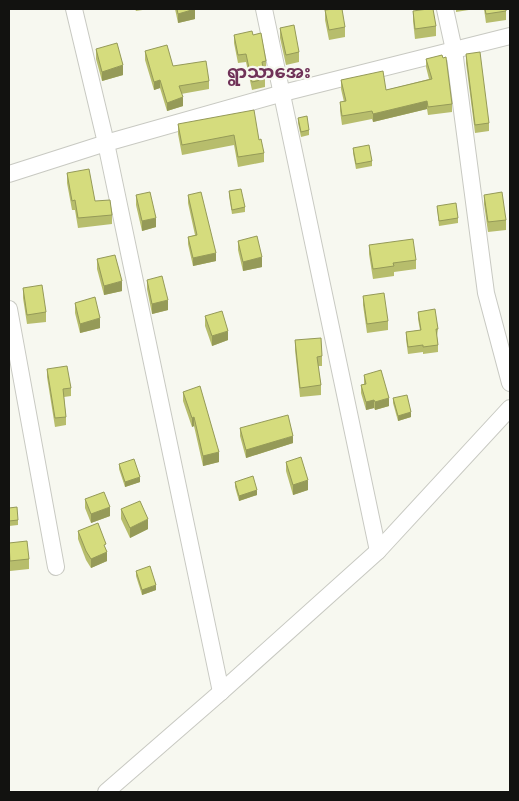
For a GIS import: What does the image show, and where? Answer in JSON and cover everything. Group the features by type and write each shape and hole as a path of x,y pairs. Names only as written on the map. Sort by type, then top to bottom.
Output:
{"street":[{"path":"74,9 106,143 221,692"},
{"path":"264,9 378,551"},
{"path":"445,9 454,50 486,293 510,383"},
{"path":"9,174 106,143 283,93 510,36"},
{"path":"9,309 56,567"},
{"path":"106,792 378,551 510,408"}],"building":[{"path":"177,9 195,9 178,14"},
{"path":"342,9 345,27 329,30 325,10"},
{"path":"433,9 436,26 415,29 413,11"},
{"path":"485,9 506,9 506,11 486,14"},
{"path":"294,25 299,52 286,55 280,28"},
{"path":"252,31 253,35 261,33 266,61 262,62 265,79 252,82 246,54 238,55 234,35"},
{"path":"117,43 123,65 102,72 96,49"},
{"path":"167,45 173,66 206,61 209,81 179,86 183,97 167,103 160,80 154,82 145,51"},
{"path":"480,52 489,123 475,125 466,54"},
{"path":"442,55 443,58 446,57 452,104 428,107 427,101 373,114 372,111 342,116 340,102 346,101 341,80 383,71 386,90 432,79 426,59"},
{"path":"254,110 259,140 261,139 264,153 238,157 234,135 182,145 178,124"},
{"path":"307,116 309,130 301,132 298,118"},
{"path":"369,145 372,161 356,164 353,148"},
{"path":"89,169 95,201 110,200 112,215 78,218 75,200 72,201 67,173"},
{"path":"241,189 245,207 232,210 229,191"},
{"path":"150,192 156,218 142,221 136,195"},
{"path":"201,192 216,253 193,258 188,237 197,235 188,195"},
{"path":"502,192 506,220 488,222 484,195"},
{"path":"456,203 458,218 439,221 437,206"},
{"path":"257,236 262,257 243,262 238,241"},
{"path":"413,239 416,260 393,263 394,266 373,269 369,245"},
{"path":"115,255 122,281 104,286 97,259"},
{"path":"162,276 168,300 152,304 147,280"},
{"path":"42,285 46,312 27,315 23,288"},
{"path":"384,293 388,321 367,324 363,296"},
{"path":"95,297 100,318 80,324 75,303"},
{"path":"435,309 438,345 408,347 406,332 421,330 418,312"},
{"path":"222,311 228,331 212,336 205,316"},
{"path":"321,338 322,356 317,357 321,385 300,388 295,340"},
{"path":"67,366 71,388 63,389 66,417 55,418 47,369"},
{"path":"381,370 389,398 375,402 374,400 366,402 361,385 366,384 364,375"},
{"path":"200,386 219,452 203,456 194,417 192,418 183,392"},
{"path":"407,395 411,412 398,416 393,398"},
{"path":"288,415 293,436 246,450 240,428"},
{"path":"301,457 308,480 293,485 286,462"},
{"path":"134,459 140,477 125,482 119,464"},
{"path":"253,476 257,490 239,496 235,482"},
{"path":"104,492 110,507 91,514 85,499"},
{"path":"140,501 148,519 130,528 121,509"},
{"path":"17,507 18,520 9,521 9,508"},
{"path":"98,523 107,552 91,559 78,531"},
{"path":"27,541 29,559 10,561 9,543"},
{"path":"150,566 156,585 142,590 136,571"}],"district":[{"name":"ရွာသာအေး","path":"269,72"}]}
